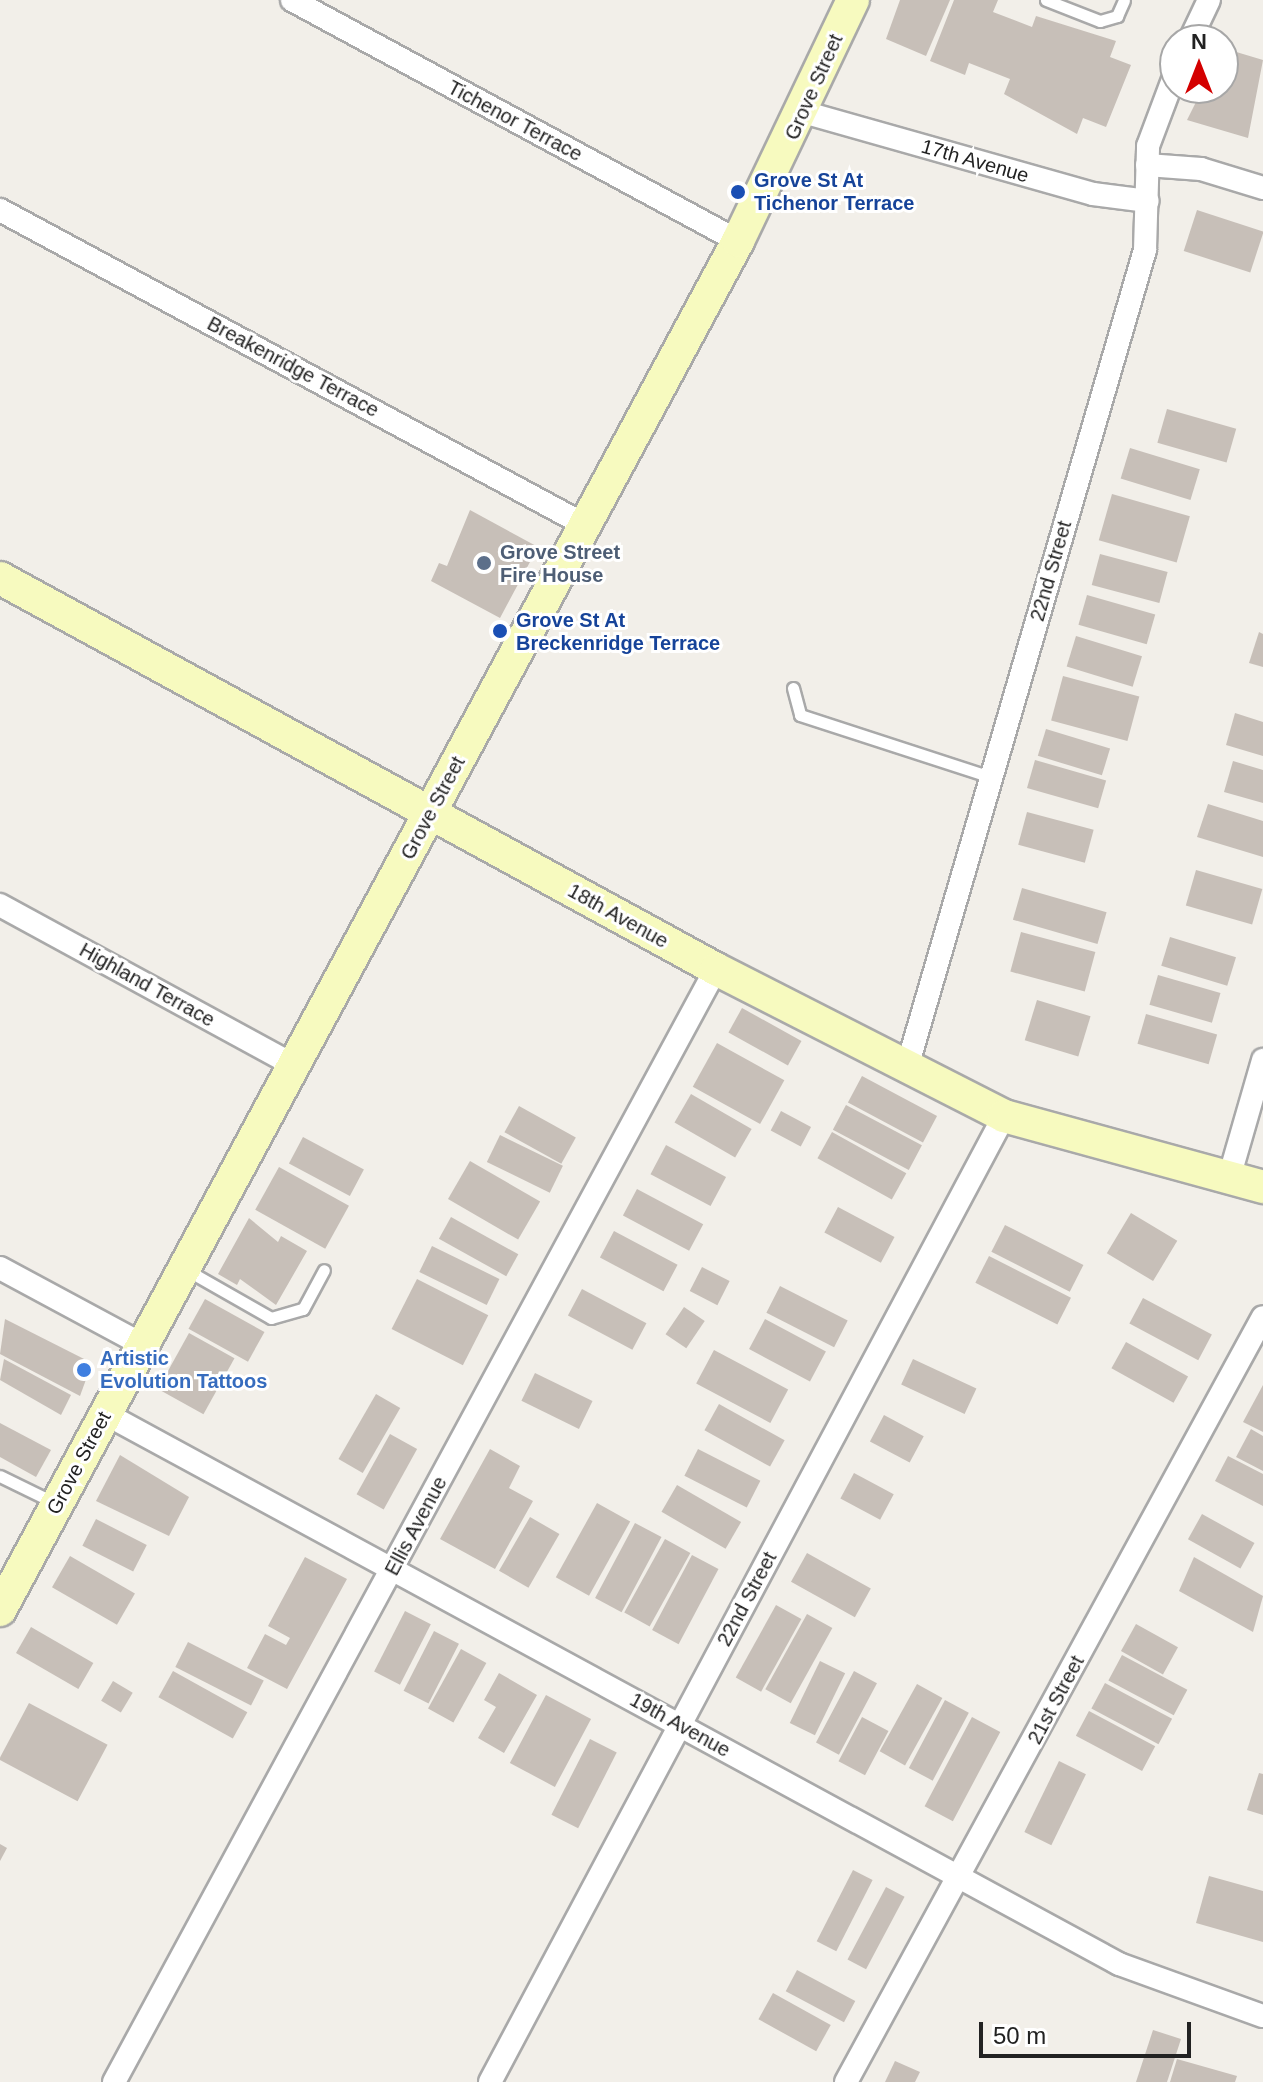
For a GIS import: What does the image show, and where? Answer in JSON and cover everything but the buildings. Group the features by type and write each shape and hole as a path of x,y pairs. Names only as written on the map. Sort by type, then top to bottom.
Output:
{"main road":[{"name":"Grove Street","path":"0,1610 738,241 803,112 853,0"},
{"name":"18th Avenue","path":"0,578 716,969 1004,1116 1263,1187"}],"street":[{"name":"Tichenor Terrace","path":"292,0 738,241"},
{"path":"1198,24 1209,0"},
{"name":"22nd Street","path":"907,1067 1145,250 1151,130 1162,104"},
{"name":"17th Avenue","path":"803,112 1093,194 1148,201"},
{"path":"1147,165 1201,169 1263,188"},
{"name":"Breakenridge Terrace","path":"0,210 585,525"},
{"name":"Highland Terrace","path":"0,905 294,1065"},
{"name":"Ellis Avenue","path":"114,2082 716,969"},
{"path":"1229,1178 1263,1060"},
{"name":"22nd Street","path":"490,2082 1004,1116"},
{"path":"0,1268 143,1345"},
{"name":"21st Street","path":"846,2082 961,1878 1263,1317"},
{"name":"19th Avenue","path":"106,1414 1119,1964 1263,2016"}],"lane":[{"path":"1046,0 1100,21 1117,16 1124,0"},
{"path":"793,688 800,715 991,777"},
{"path":"184,1268 271,1318 303,1309 324,1270"},
{"path":"0,1476 57,1504"}],"place":[{"name":"Grove St At Tichenor Terrace","path":"738,192"},
{"name":"Grove Street Fire House","path":"484,563"},
{"name":"Grove St At Breckenridge Terrace","path":"500,631"},
{"name":"Artistic Evolution Tattoos","path":"84,1370"}]}
